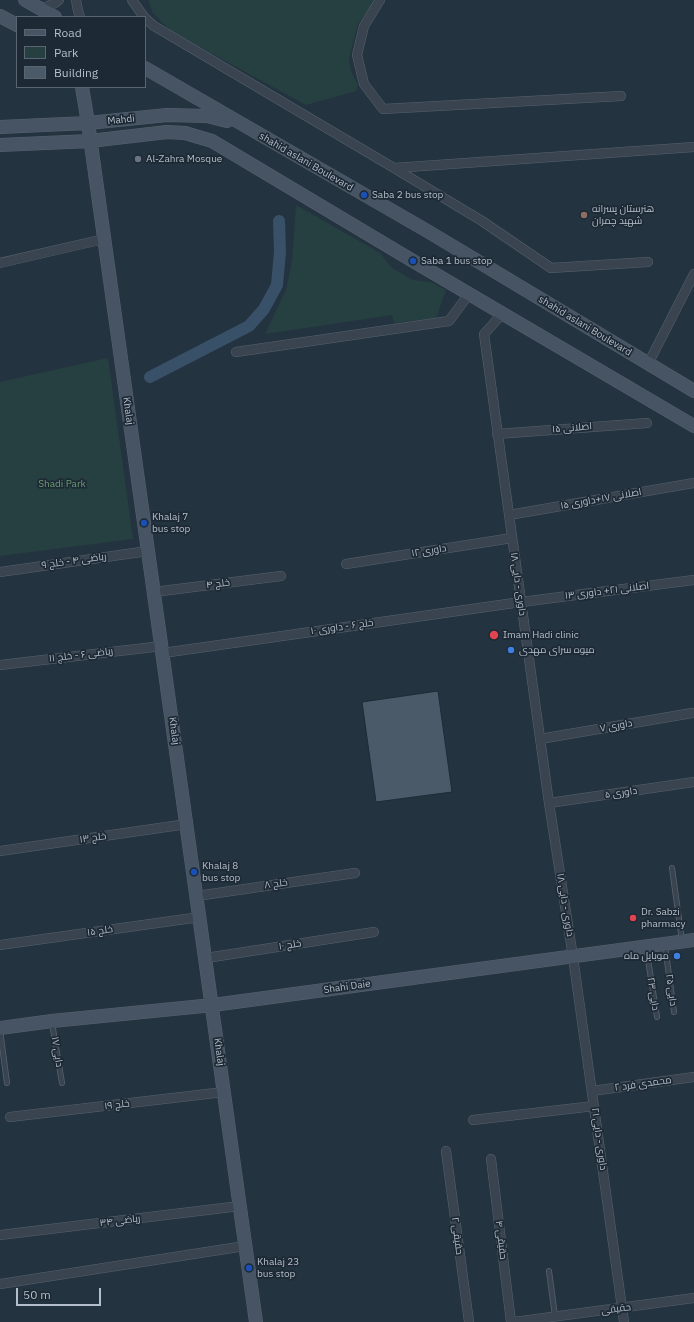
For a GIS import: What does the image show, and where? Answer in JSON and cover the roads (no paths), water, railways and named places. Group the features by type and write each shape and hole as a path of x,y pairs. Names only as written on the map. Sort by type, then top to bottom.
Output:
{"street":[{"path":"25,0 53,16"},
{"path":"41,9 55,4 59,0"},
{"path":"76,0 80,16"},
{"path":"132,0 143,16"},
{"path":"380,0 364,26 357,55 364,84 383,109 621,96"},
{"path":"0,16 16,24"},
{"path":"146,20 154,26 482,221 551,268 648,262"},
{"name":"shahid aslani Boulevard","path":"146,69 429,232 648,364 694,390"},
{"path":"82,88 88,123"},
{"name":"Mahdi","path":"0,127 88,123 167,115 207,116 241,124"},
{"name":"Khalaj","path":"88,123 256,1322"},
{"name":"Mahdi","path":"0,145 90,141 167,132 185,133 212,141 469,294"},
{"path":"394,168 694,147"},
{"path":"0,263 104,239"},
{"path":"648,364 691,286 694,274"},
{"path":"236,352 449,321 469,294 694,426"},
{"name":"داوری - دایی ۱۸","path":"502,314 484,334 549,803 574,957"},
{"name":"اصلانی ۱۵","path":"498,434 647,422"},
{"name":"اصلانی ۱۷+داوری ۱۵","path":"509,515 694,483"},
{"name":"داوری ۱۲","path":"346,564 512,538"},
{"name":"ریاضی ۴ - خلج ۹","path":"0,572 148,550"},
{"name":"خلج ۴","path":"154,592 281,576"},
{"name":"اصلانی ۲۱+ داوری ۱۳","path":"521,602 694,580"},
{"name":"خلج ۶ - داوری ۱۰","path":"162,649 521,602"},
{"name":"ریاضی ۶ - خلج ۱۱","path":"0,665 162,649"},
{"name":"داوری ۷","path":"540,739 692,713"},
{"name":"داوری ۵","path":"549,803 694,782"},
{"name":"خلج ۱۳","path":"0,851 187,824"},
{"name":"خلج ۸","path":"197,896 355,873"},
{"name":"خلج ۱۵","path":"0,945 200,917"},
{"name":"خلج ۱۰","path":"206,958 374,932"},
{"name":"Shahi Daie","path":"0,1028 52,1021 212,1005 688,941"},
{"name":"داوری - دایی ۲۱","path":"574,957 624,1322"},
{"name":"محمدی فرد ۲","path":"592,1091 694,1077"},
{"name":"خلج ۱۹","path":"10,1117 224,1092"},
{"path":"473,1120 594,1106"},
{"name":"حقیقی ۲","path":"446,1151 469,1322"},
{"name":"حقیقی ۴","path":"491,1159 512,1322"},
{"name":"ریاضی ۳۴","path":"0,1235 240,1206"},
{"path":"0,1284 245,1246"},
{"name":"حقیقی","path":"512,1322 552,1318 694,1298"}],"lane":[{"path":"672,868 688,941"},
{"name":"دایی ۲۵","path":"665,944 674,1012"},
{"name":"دایی ۲۳","path":"646,947 657,1017"},
{"name":"دایی ۱۷","path":"52,1021 62,1083"},
{"path":"0,1028 7,1083"},
{"path":"549,1271 552,1318"}],"waterway":[{"path":"150,377 249,326 264,309 277,285 280,252 279,221"}],"place":[{"name":"Al-Zahra Mosque","path":"138,159"},
{"name":"Saba 2 bus stop","path":"364,195"},
{"name":"هنرستان پسرانه شهید چمران","path":"584,215"},
{"name":"Saba 1 bus stop","path":"413,261"},
{"name":"Khalaj 7 bus stop","path":"144,523"},
{"name":"Imam Hadi clinic","path":"494,635"},
{"name":"میوه سرای مهدی","path":"511,650"},
{"name":"Khalaj 8 bus stop","path":"194,872"},
{"name":"Dr. Sabzi pharmacy","path":"633,918"},
{"name":"موبایل ماه","path":"677,956"},
{"name":"Khalaj 23 bus stop","path":"249,1268"}],"park label":[{"name":"Shadi Park","path":"62,484"}]}
